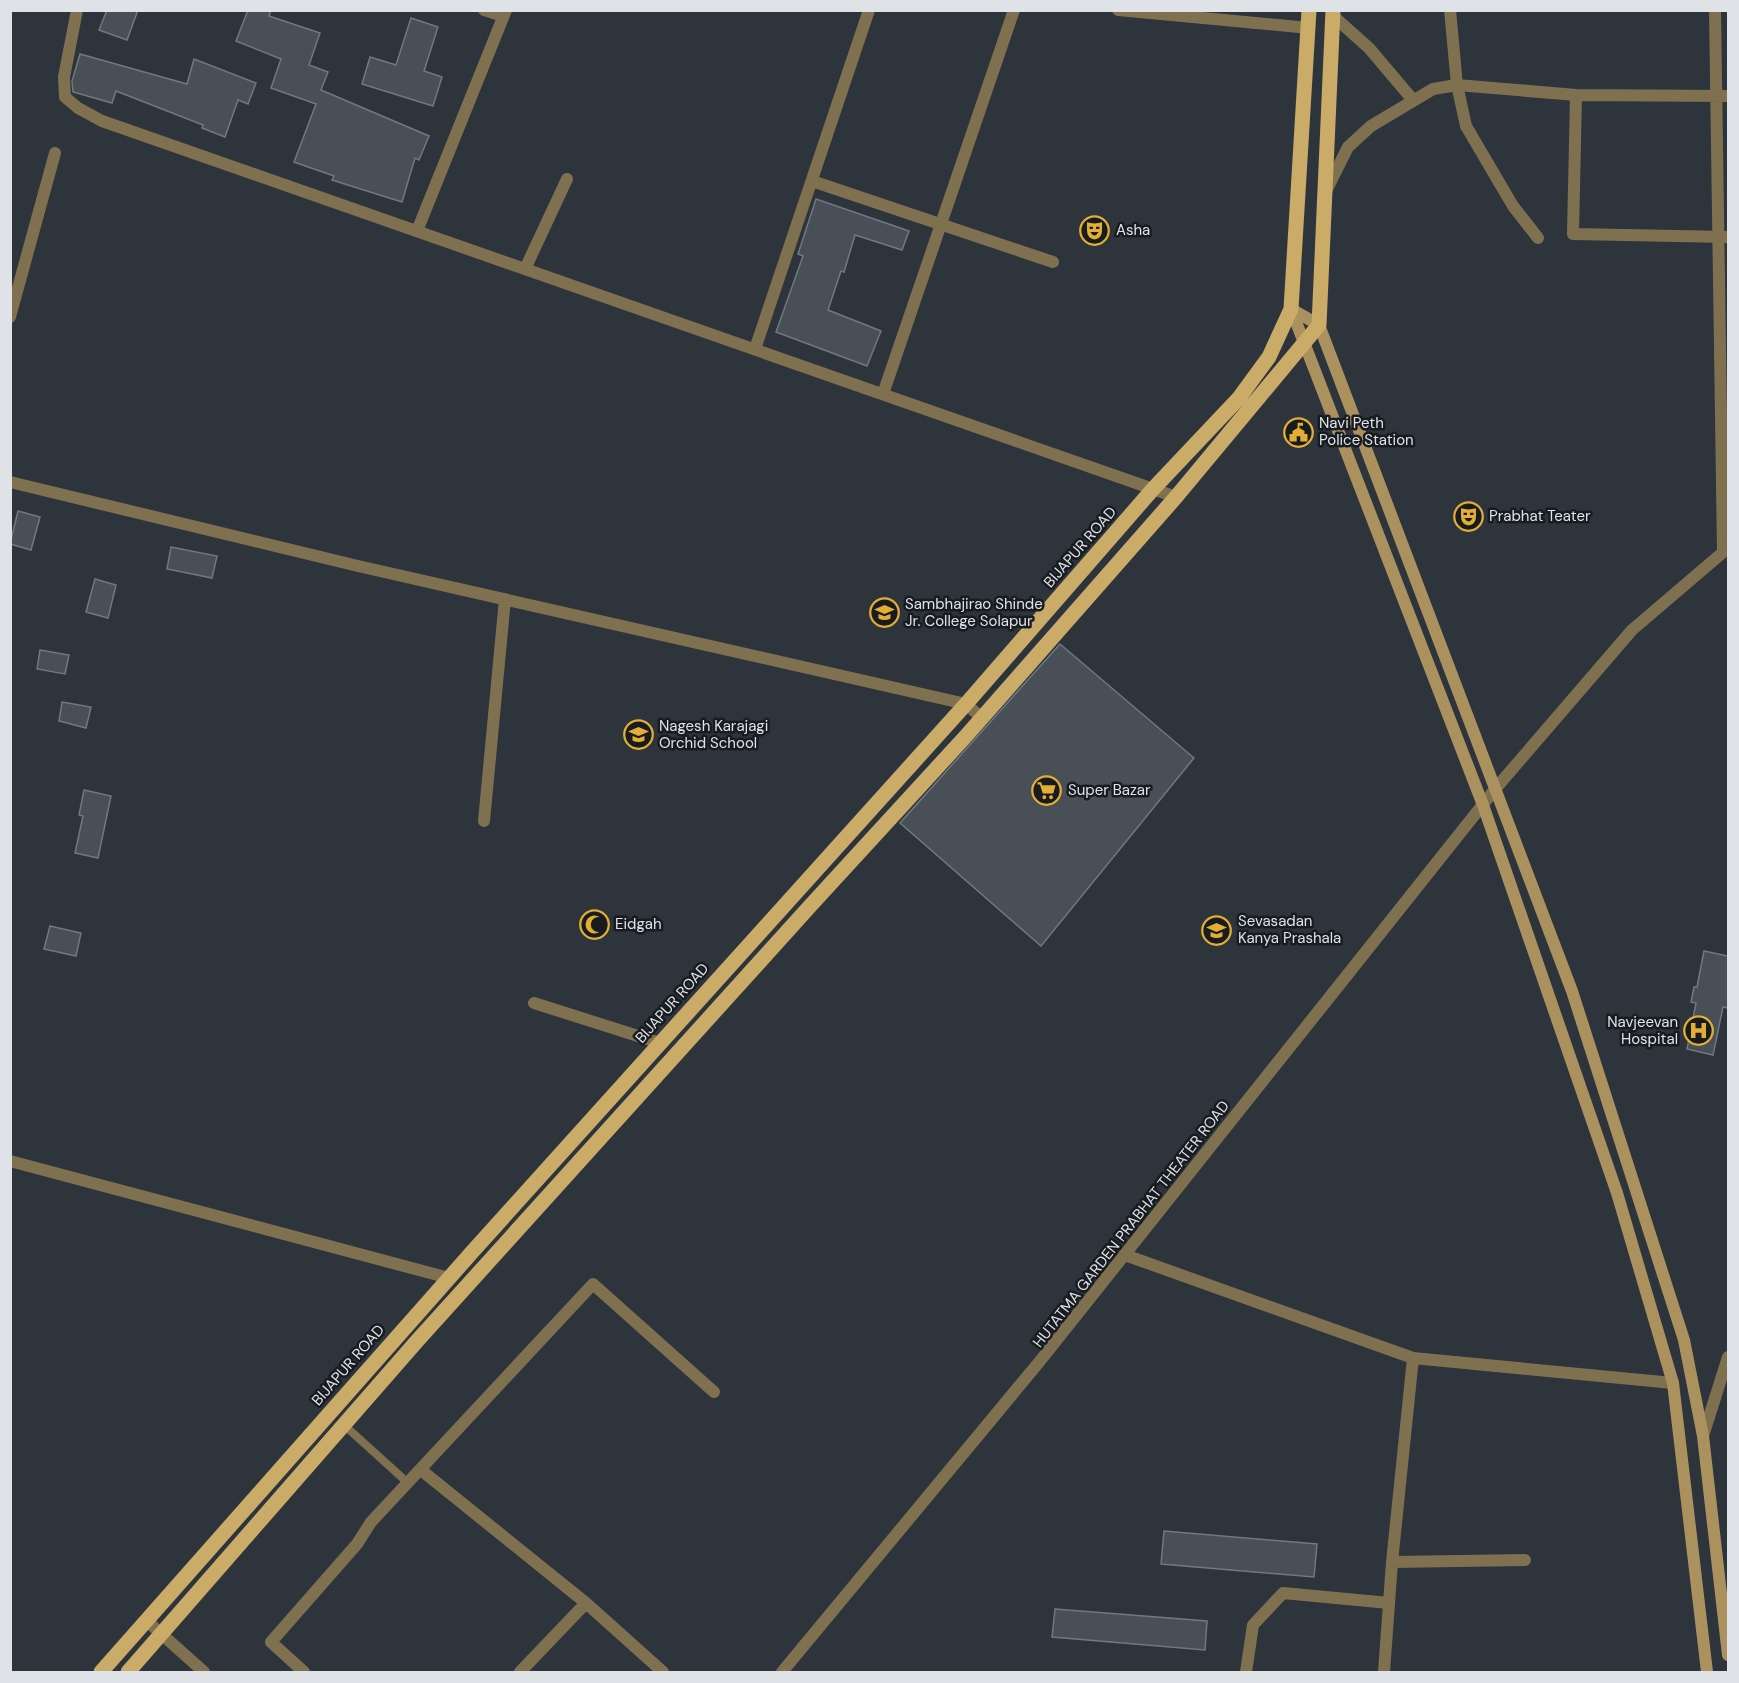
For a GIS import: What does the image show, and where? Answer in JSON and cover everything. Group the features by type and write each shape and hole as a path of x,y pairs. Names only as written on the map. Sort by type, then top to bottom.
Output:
{"main road":[{"path":"1309,10 1291,309 1483,805 1617,1193 1673,1383 1707,1672"},
{"path":"1332,13 1319,325 1572,990 1684,1340 1703,1436 1728,1655"},
{"path":"1291,309 1319,325"},
{"name":"BIJAPUR ROAD","path":"101,1672 449,1278 966,704 1154,489 1239,398 1269,357 1291,309"},
{"path":"128,1672 425,1332 982,718 1176,497 1319,325"}],"street":[{"path":"77,10 64,77 65,97 78,108 102,121 1176,497"},
{"path":"417,231 504,13 484,10"},
{"path":"755,349 869,10"},
{"path":"883,394 1014,10"},
{"path":"1118,10 1309,28"},
{"path":"1450,10 1457,85 1466,126 1513,206 1538,238"},
{"path":"1715,10 1715,96 1723,237 1726,550"},
{"path":"1332,13 1369,48 1413,100"},
{"path":"1324,196 1348,147 1371,126 1433,89 1457,85 1576,95 1728,96"},
{"path":"1576,95 1573,234 1723,237"},
{"path":"10,317 16,278 55,153"},
{"path":"525,269 567,179"},
{"path":"812,180 1053,262"},
{"path":"10,482 505,599 966,704 982,718"},
{"name":"HUTATMA GARDEN PRABHAT THEATER ROAD","path":"782,1672 1041,1361 1496,788 1632,630 1726,550"},
{"path":"484,821 505,599"},
{"path":"534,1003 660,1043"},
{"path":"10,1161 449,1278"},
{"path":"1125,1255 1413,1358 1673,1383"},
{"path":"304,1672 271,1642 357,1544 371,1522 593,1284 714,1392"},
{"path":"1703,1436 1724,1392 1728,1357"},
{"path":"1384,1672 1392,1562 1413,1358"},
{"path":"421,1470 586,1603 663,1672"},
{"path":"1392,1562 1525,1560"},
{"path":"1246,1672 1253,1625 1283,1593 1389,1603"},
{"path":"520,1672 586,1603"},
{"path":"147,1621 204,1672"}],"lane":[{"path":"344,1425 408,1483"}],"building":[{"path":"107,10 138,10 127,40 99,30"},
{"path":"248,10 271,10 269,16 320,33 309,65 328,72 321,90 429,136 419,160 415,158 402,202 332,180 334,176 294,162 316,104 271,88 281,59 236,41"},
{"path":"411,18 438,27 424,71 442,77 433,106 362,84 370,57 396,65"},
{"path":"80,54 187,84 194,59 256,83 248,104 238,100 225,137 202,128 203,125 116,91 112,103 73,92 72,81"},
{"path":"816,199 909,231 902,250 855,235 844,272 841,271 828,310 881,331 867,366 776,332 803,256 798,254"},
{"path":"18,511 40,517 31,550 10,544"},
{"path":"171,547 217,556 212,578 167,569"},
{"path":"95,579 116,585 108,618 86,612"},
{"name":"Super Bazar","path":"1060,644 1194,758 1041,946 900,823"},
{"path":"40,650 69,655 65,674 37,669"},
{"path":"62,702 91,707 86,728 59,721"},
{"path":"84,790 111,796 98,858 75,853 83,816 79,815"},
{"path":"50,926 81,933 76,956 44,949"},
{"path":"1704,951 1728,956 1728,1008 1723,1007 1713,1055 1687,1049 1696,1003 1691,1002 1694,987 1697,987"},
{"path":"1164,1531 1317,1544 1314,1577 1161,1564"},
{"path":"1055,1609 1207,1621 1205,1650 1052,1637"}],"place":[{"name":"Asha","path":"1095,230"},
{"name":"Navi Peth Police Station","path":"1298,432"},
{"name":"Prabhat Teater","path":"1468,516"},
{"name":"Sambhajirao Shinde Jr. College Solapur","path":"884,613"},
{"name":"Nagesh Karajagi Orchid School","path":"638,735"},
{"name":"Super Bazar","path":"1047,790"},
{"name":"Eidgah","path":"594,924"},
{"name":"Sevasadan Kanya Prashala","path":"1217,930"},
{"name":"Navjeevan Hospital","path":"1699,1031"}]}
